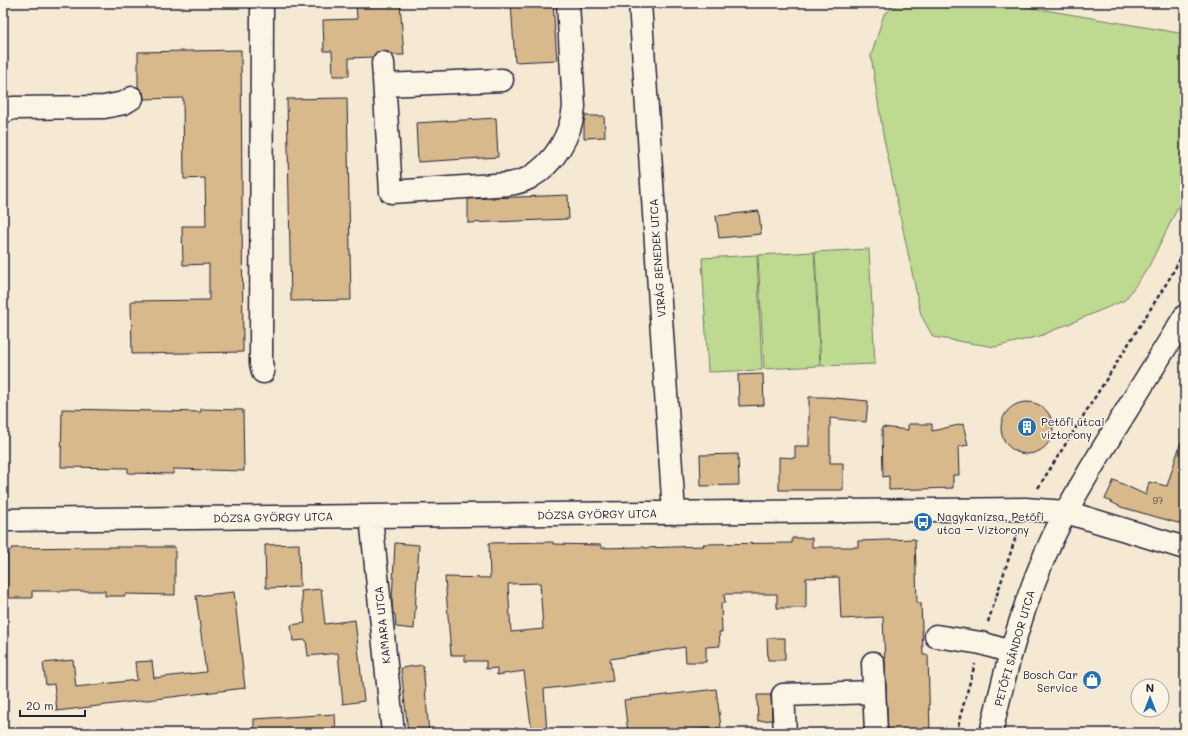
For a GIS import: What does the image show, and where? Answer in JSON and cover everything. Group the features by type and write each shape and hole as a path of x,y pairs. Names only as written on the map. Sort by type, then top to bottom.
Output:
{"street":[{"path":"262,3 261,362 263,372"},
{"path":"383,63 391,192 509,184 528,178 544,167 560,148 566,138 573,117 574,107 568,3"},
{"name":"VIRÁG BENEDEK UTCA","path":"640,3 674,513"},
{"path":"385,85 502,80"},
{"path":"6,109 104,107 124,103 132,98"},
{"name":"PETŐFI SÁNDOR UTCA","path":"991,733 1019,623 1036,576 1053,537 1066,512 1185,316"},
{"name":"DÓZSA GYÖRGY UTCA","path":"3,520 1025,509 1066,512 1185,548"},
{"name":"KAMARA UTCA","path":"370,517 393,733"},
{"path":"936,636 981,643 1011,652"},
{"path":"873,663 876,733"},
{"path":"784,733 783,695 874,692"}],"path":[{"path":"957,733 960,717 981,643 1025,509 1168,281 1185,250"}],"green space":[{"path":"900,3 1004,3 1185,34 1185,193 1148,268 1125,300 1040,336 995,347 933,337 921,315 883,134 871,56 884,14"},
{"path":"869,249 875,364 821,366 815,252"},
{"path":"814,252 820,366 764,369 758,255"},
{"path":"757,255 762,370 708,372 702,258"}],"building":[{"path":"356,3 400,3 404,55 393,55 382,51 376,52 373,57 349,58 349,76 333,76 332,51 324,51 323,20 357,19"},
{"path":"511,3 553,3 557,60 515,62"},
{"path":"241,50 243,352 132,354 131,301 209,300 209,264 183,265 182,226 206,226 205,178 184,179 183,98 144,99 143,92 138,87 138,52"},
{"path":"347,98 351,300 291,301 287,99"},
{"path":"585,116 604,116 605,137 584,138"},
{"path":"496,118 498,157 418,162 416,123"},
{"path":"568,195 569,219 468,223 468,199"},
{"path":"759,211 761,234 719,238 716,216"},
{"path":"763,374 764,405 739,406 738,375"},
{"path":"809,397 868,401 866,422 830,418 830,463 843,463 843,490 779,490 779,457 795,458 795,446 809,446"},
{"name":"Petőfi utcai víztorony","path":"1027,402 1041,406 1049,414 1053,428 1049,442 1041,450 1027,454 1013,450 1005,442 1001,428 1005,414 1013,406"},
{"path":"62,409 201,412 201,409 243,410 244,471 173,469 173,474 128,473 128,468 61,467"},
{"path":"908,424 932,424 932,431 963,424 968,445 958,447 959,475 953,475 953,488 889,490 889,476 883,477 882,427 908,430"},
{"path":"1181,442 1185,443 1185,525 1121,507 1105,499 1114,480 1146,495 1149,482 1167,486"},
{"path":"738,454 739,485 701,486 700,455"},
{"path":"792,538 812,538 812,547 858,547 858,541 915,539 917,603 921,603 923,655 928,655 930,733 888,733 883,617 841,619 839,577 806,578 806,608 777,608 777,594 724,594 725,603 721,603 722,632 719,632 720,646 706,647 706,662 686,662 685,647 610,659 613,681 544,689 547,733 532,733 524,671 497,675 497,668 486,669 486,661 465,661 465,655 451,655 445,577 490,578 489,543 553,542 553,544 601,545 601,548 644,548 704,546 703,544 792,543","holes":["540,583 543,629 511,632 508,584"]},
{"path":"395,543 419,545 414,629 396,627 395,614 393,614 392,601"},
{"path":"299,544 300,587 266,588 265,545"},
{"path":"175,547 175,595 125,594 125,596 105,596 105,591 32,591 32,598 7,598 7,555 12,548"},
{"path":"321,589 325,624 355,620 364,701 343,704 338,653 308,656 306,640 293,641 291,625 305,623 301,591"},
{"path":"234,592 245,688 57,711 54,684 46,685 43,663 73,660 76,687 137,680 135,662 152,661 154,678 206,672 196,596"},
{"path":"767,638 785,638 785,660 768,660"},
{"path":"423,665 429,733 408,733 401,668"},
{"path":"716,689 721,727 669,733 628,733 624,700"},
{"path":"757,695 771,695 772,720 758,721"},
{"path":"335,714 336,733 254,733 254,719"}],"place":[{"name":"Petőfi utcai víztorony","path":"1027,427"},
{"name":"Nagykanizsa, Petőfi utca – Víztorony","path":"923,522"},
{"name":"Bosch Car Service","path":"1092,680"}]}
